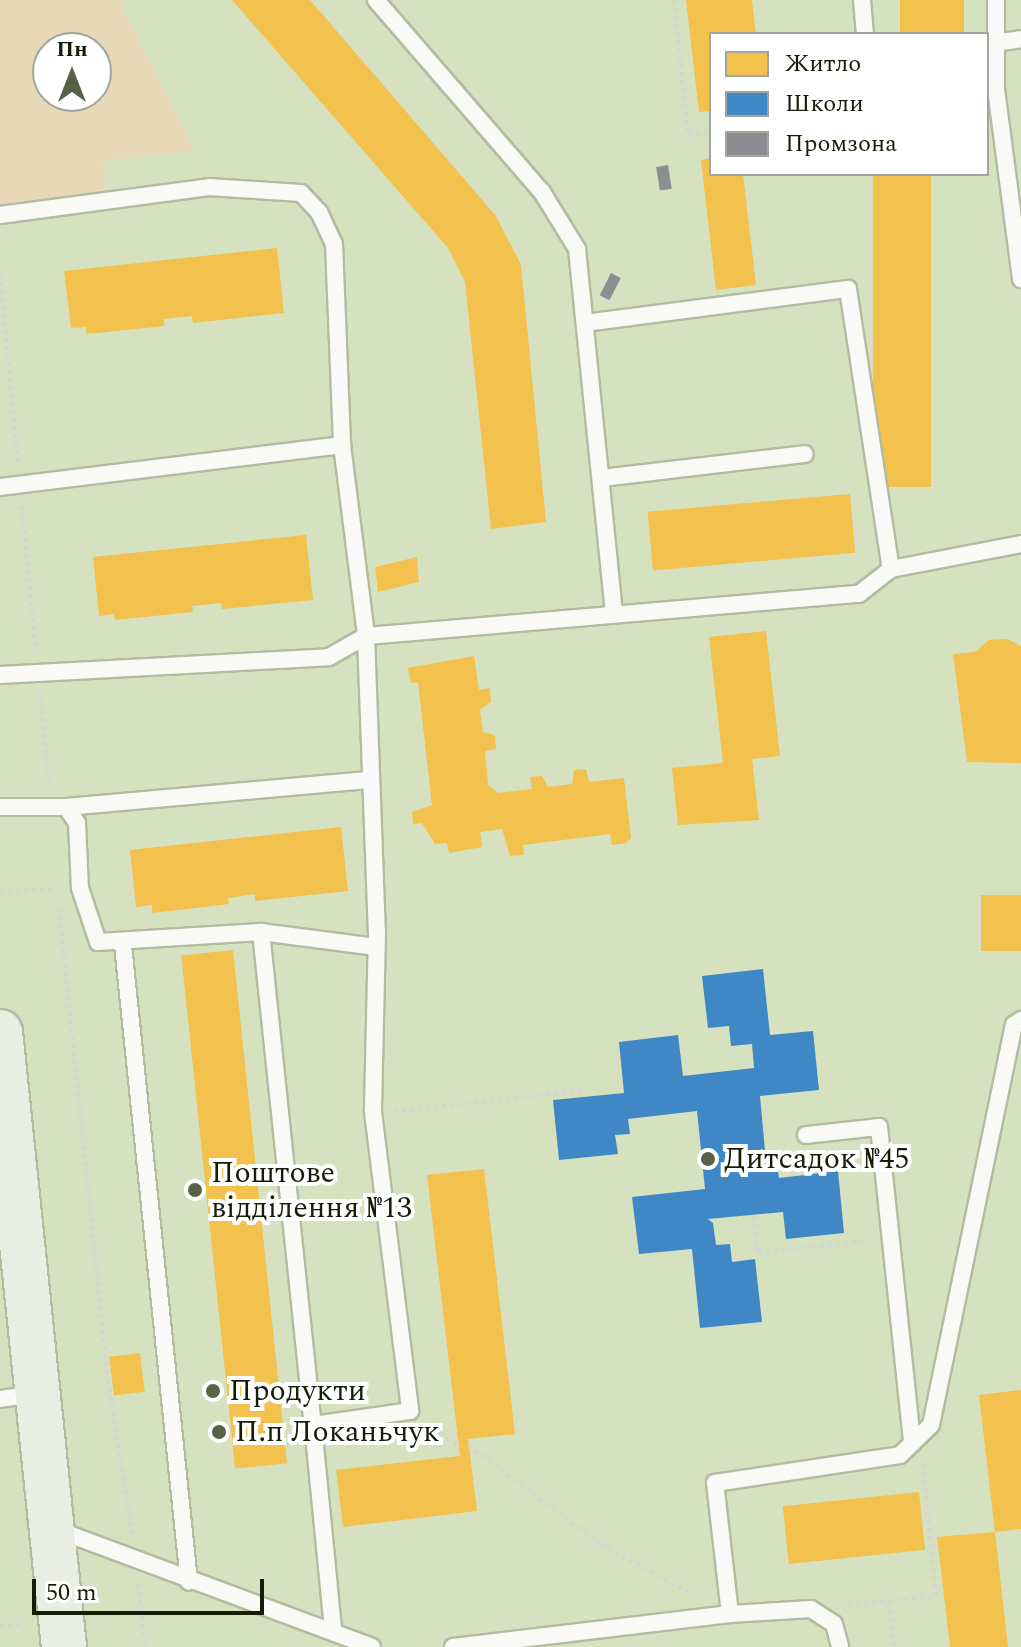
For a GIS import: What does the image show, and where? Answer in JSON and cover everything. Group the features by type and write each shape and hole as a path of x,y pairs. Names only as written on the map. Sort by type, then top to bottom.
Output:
{"main road":[{"path":"1,1047 18,1396 52,1528 64,1647"}],"lane":[{"path":"376,0 542,192 577,249 614,614"},
{"path":"862,0 865,32"},
{"path":"996,0 996,89 1021,279"},
{"path":"994,43 1021,39"},
{"path":"0,215 209,187 301,193 319,212 334,244 342,445 366,636 376,947 373,1112 410,1411 313,1425"},
{"path":"585,323 848,289 891,569"},
{"path":"0,487 342,445"},
{"path":"601,478 805,454"},
{"path":"0,675 329,657 366,636 859,594 891,569 1021,544"},
{"path":"0,807 59,807 371,780"},
{"path":"59,807 77,823 80,888 98,942 123,945 261,932 376,947"},
{"path":"261,932 333,1629"},
{"path":"123,945 189,1582"},
{"path":"730,1614 715,1483 900,1455 931,1425 1014,1025 1021,1020"},
{"path":"806,1135 879,1127 912,1443"},
{"path":"52,1528 189,1582 333,1629 372,1647"},
{"path":"453,1647 730,1614 811,1609 834,1624 840,1647"}],"path":[{"path":"674,0 688,134 709,131"},
{"path":"0,274 38,675 59,807"},
{"path":"56,876 108,1380 136,1561 145,1647"},
{"path":"0,891 57,889"},
{"path":"373,1112 581,1090"},
{"path":"754,1215 757,1252 891,1237"},
{"path":"410,1411 459,1446"},
{"path":"811,1609 936,1595 922,1454 912,1443"},
{"path":"469,1445 601,1544 730,1614"},
{"path":"889,1601 894,1647"}],"shaded area":[{"path":"0,0 118,0 195,151 103,160 104,193 0,206"}],"building: Житло":[{"path":"232,0 310,0 496,216 521,265 546,522 491,529 465,282 448,248"},
{"path":"686,0 752,0 756,32 709,32 709,111 699,112"},
{"path":"900,0 964,0 964,32 900,32"},
{"path":"709,158 709,176 743,176 756,285 716,290 701,160"},
{"path":"873,176 931,176 931,487 873,487"},
{"path":"277,248 284,313 193,323 192,316 164,319 164,326 87,334 86,327 71,328 64,271"},
{"path":"850,494 855,553 653,570 648,512"},
{"path":"306,535 313,600 222,609 221,603 192,606 193,612 115,620 114,614 99,616 93,557"},
{"path":"417,557 419,582 378,592 375,567"},
{"path":"766,631 780,756 752,759 759,820 678,825 672,768 723,763 709,637"},
{"path":"1007,639 1021,646 1021,763 967,762 953,654 975,652 989,640"},
{"path":"474,656 479,690 490,688 491,702 480,710 483,732 495,735 496,749 485,751 488,785 498,793 532,789 530,777 542,776 548,787 572,784 574,770 586,769 589,782 624,778 631,838 626,843 612,845 610,834 523,845 524,855 510,856 502,829 480,832 482,847 449,853 447,843 435,844 422,823 413,824 412,812 432,805 418,682 411,683 408,668"},
{"path":"341,827 348,891 255,901 255,894 228,898 229,904 152,913 152,905 136,907 130,850"},
{"path":"981,895 1021,895 1021,951 981,951"},
{"path":"233,950 287,1463 235,1469 181,955"},
{"path":"484,1169 515,1434 468,1439 477,1511 343,1527 336,1470 460,1456 427,1175"},
{"path":"140,1353 145,1392 114,1395 109,1357"},
{"path":"1021,1390 1021,1529 995,1532 979,1395"},
{"path":"919,1492 925,1550 789,1564 783,1506"},
{"path":"995,1532 1008,1647 950,1647 937,1537"}],"building: Школи":[{"path":"763,969 770,1035 813,1031 819,1090 760,1096 765,1151 775,1150 779,1178 838,1171 844,1233 786,1239 783,1212 708,1219 713,1223 716,1245 730,1244 732,1262 755,1259 762,1322 700,1328 692,1249 639,1254 632,1197 705,1189 697,1111 628,1119 630,1134 615,1135 618,1154 559,1160 553,1100 624,1093 619,1042 678,1035 683,1076 754,1068 752,1044 731,1046 729,1026 708,1028 702,976"}],"building: Промзона":[{"path":"668,165 672,189 660,191 656,167"},
{"path":"611,273 621,278 609,300 600,295"}],"place":[{"name":"Дитсадок №45","path":"708,1159"},
{"name":"Поштове відділення №13","path":"195,1190"},
{"name":"Продукти","path":"213,1391"},
{"name":"П.п Локаньчук","path":"219,1432"}]}
